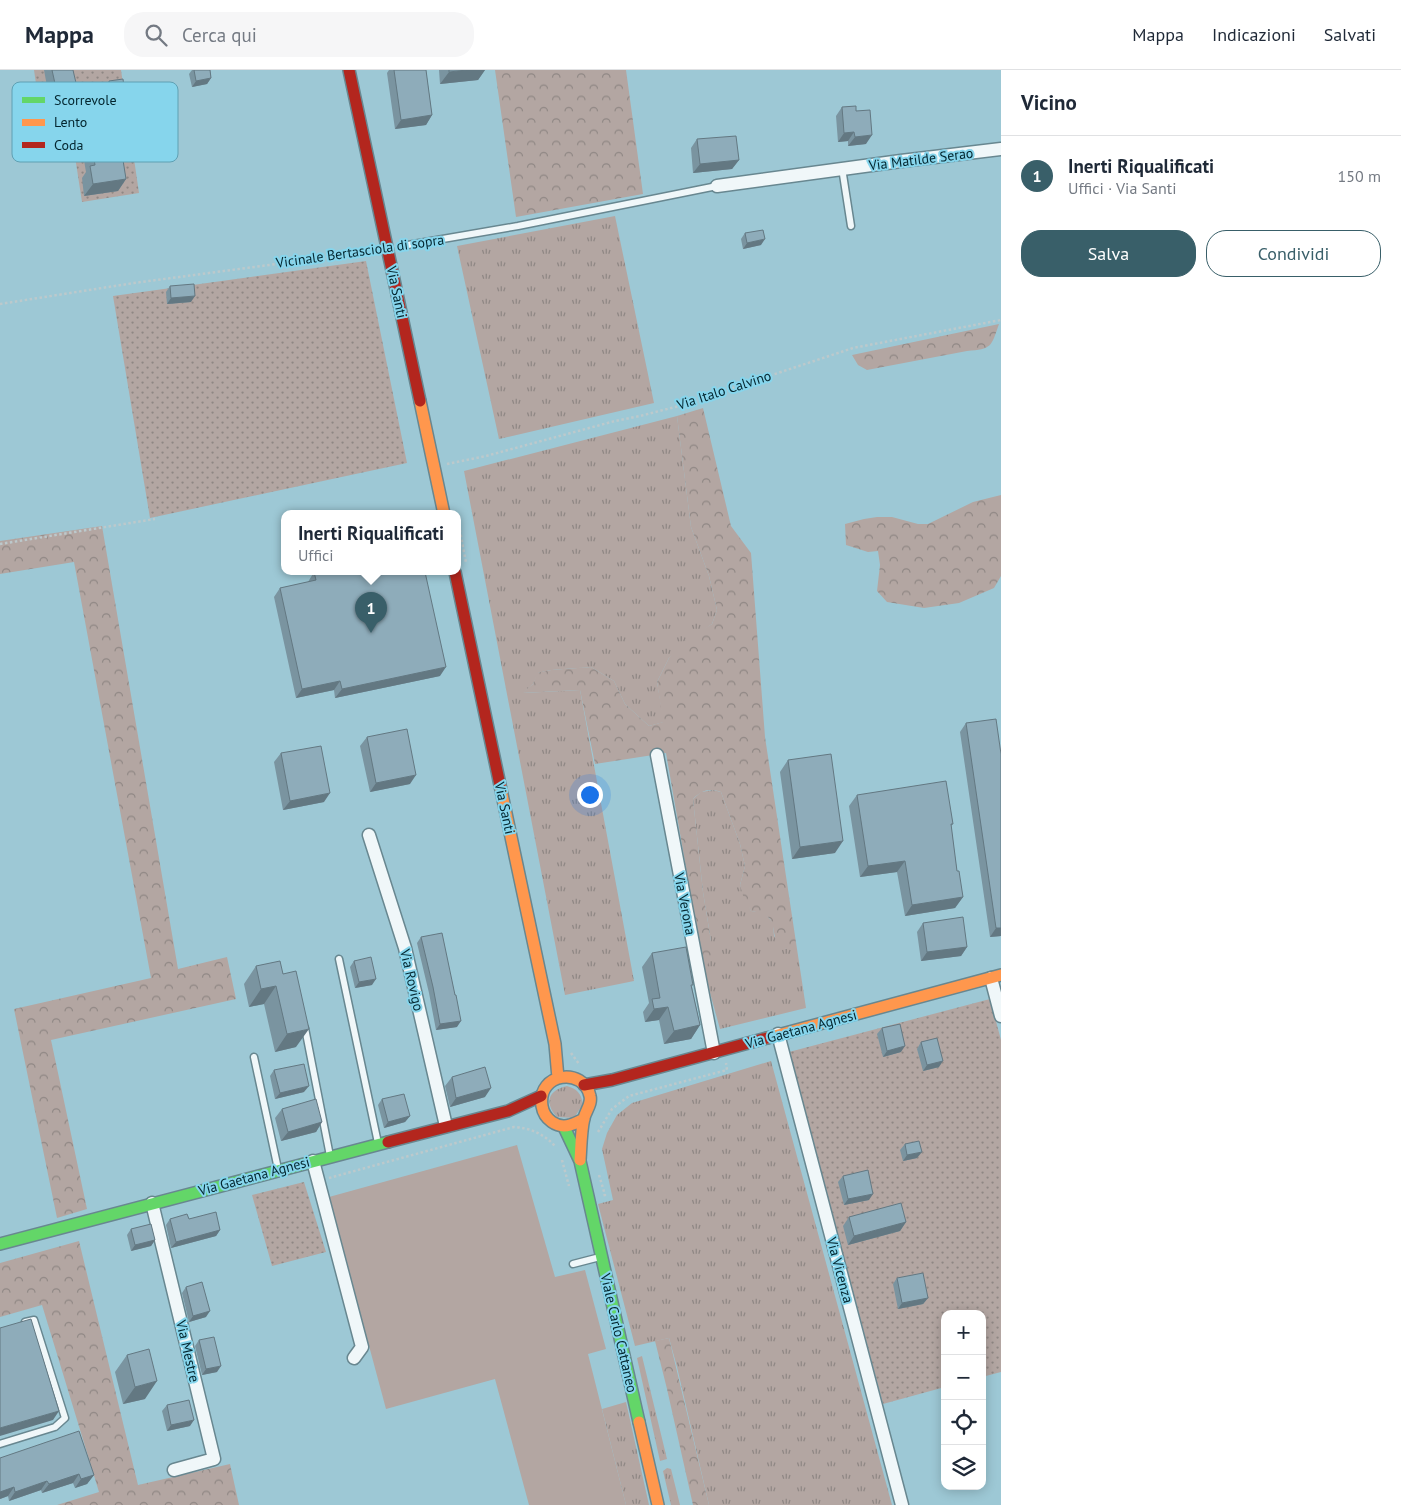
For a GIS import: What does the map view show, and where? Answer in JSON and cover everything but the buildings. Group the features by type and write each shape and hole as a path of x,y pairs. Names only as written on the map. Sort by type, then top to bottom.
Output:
{"street":[{"name":"Via Santi","path":"350,70 443,510"},
{"name":"Via Matilde Serao","path":"717,186 842,168 1001,149"},
{"name":"Via Santi","path":"456,575 555,1044 558,1078"},
{"name":"Via Verona","path":"657,755 719,1052"},
{"name":"Via Rovigo","path":"369,835 405,948 446,1126"},
{"name":"Via Gaetana Agnesi","path":"584,1085 612,1080 719,1052 778,1034 996,977 1001,1016"},
{"name":"Via Vicenza","path":"778,1034 902,1505"},
{"name":"Via Santi","path":"555,1044 570,1077"},
{"path":"570,1077 584,1085 589,1092 590,1102 584,1119 575,1125 564,1127 548,1120 541,1109 540,1096 546,1085 558,1078 570,1077"},
{"path":"590,1102 612,1080"},
{"name":"Via Gaetana Agnesi","path":"0,1244 508,1111 540,1096"},
{"name":"Via Gaetana Agnesi","path":"508,1111 548,1120"},
{"name":"Viale Carlo Cattaneo","path":"580,1160 584,1119"},
{"name":"Viale Carlo Cattaneo","path":"564,1127 580,1160 658,1505"},
{"path":"313,1161 362,1347 354,1358"},
{"name":"Via Mestre","path":"152,1203 214,1460 174,1470"}],"lane":[{"path":"842,168 851,226"},
{"name":"Vicinale Bertasciola di sopra","path":"402,246 518,226 717,186"},
{"path":"339,959 379,1144"},
{"path":"305,1028 330,1157"},
{"path":"254,1057 279,1170"},
{"path":"572,1264 601,1256"},
{"path":"0,1444 55,1427 65,1418 34,1320 17,1325"}],"path":[{"name":"Vicinale Bertasciola di sopra","path":"0,304 134,283 388,250"},
{"name":"Via Italo Calvino","path":"448,464 679,406 853,348 1001,320"},
{"path":"0,544 155,519"},
{"path":"461,537 466,564"},
{"path":"570,1052 584,1068"},
{"path":"597,1139 599,1130 612,1109 629,1096 727,1070 719,1052"},
{"path":"588,1199 605,1195 598,1169"}],"green space":[{"path":"34,70 121,70 123,82 36,82"},
{"path":"495,70 626,70 643,194 516,217"},
{"path":"76,162 134,162 139,193 82,202"},
{"path":"615,216 654,403 499,439 457,246"},
{"path":"366,261 407,463 150,518 113,296"},
{"path":"999,324 992,342 986,348 867,370 858,365 852,355"},
{"path":"703,408 731,526 751,553 765,737 797,949 786,949 777,944 769,918 751,911 744,899 740,885 745,866 740,844 721,792 706,791 693,799 703,892 711,941 711,958 704,971 666,753 595,764 580,690 522,693 533,684 537,673 556,669 591,667 614,681 625,704 649,726 663,722 657,682 669,658 683,642 712,624 717,610 709,576 691,527 677,416"},
{"path":"677,416 691,527 709,576 717,610 712,624 669,658 657,682 664,722 649,726 625,704 614,681 591,667 557,669 538,673 533,684 523,693 580,690 634,981 565,995 464,471"},
{"path":"1001,495 1001,576 994,588 959,603 924,608 887,602 877,591 880,565 878,551 868,552 846,545 845,524 877,517 892,517 918,524 928,524 973,502"},
{"path":"102,526 178,969 227,957 236,999 51,1040 87,1209 57,1218 14,1009 151,978 74,562 0,574 0,541"},
{"path":"713,790 721,792 740,844 745,866 740,885 751,911 765,913 773,923 774,936 786,949 797,949 806,1008 720,1029 704,971 711,941 703,892 693,799 701,792"},
{"path":"990,999 1001,1040 1001,1372 986,1376 986,1310 941,1310 941,1388 883,1404 789,1052"},
{"path":"771,1061 892,1505 709,1505 669,1338 635,1346 598,1204 613,1200 602,1149 607,1133 617,1115 632,1103"},
{"path":"567,1086 578,1092 583,1104 574,1118 557,1117 550,1107 549,1102 552,1094"},
{"path":"517,1145 555,1277 585,1270 606,1349 588,1354 626,1505 529,1505 495,1379 386,1409 329,1197"},
{"path":"304,1182 326,1252 272,1266 252,1195"},
{"path":"79,1241 138,1485 230,1464 239,1505 57,1505 99,1492 42,1305 0,1317 0,1263"},
{"path":"669,1338 709,1505 693,1505 655,1341"},
{"path":"642,1356 667,1459 660,1461 637,1358"},
{"path":"626,1402 649,1505 626,1505 602,1409"},
{"path":"667,1468 671,1469 680,1505 671,1505 663,1471"}],"traffic: fast":[{"path":"564,1127 580,1161 639,1422"},
{"path":"0,1244 388,1142"}],"traffic: slow":[{"path":"420,401 443,510"},
{"path":"500,785 555,1044 558,1078"},
{"path":"767,1038 1001,975"},
{"path":"580,1160 583,1123 589,1107 590,1096 586,1087 571,1077 553,1080 542,1095 543,1111 548,1119 560,1126 574,1124 584,1119"},
{"path":"639,1422 658,1505"}],"traffic: jam":[{"path":"349,70 420,401"},
{"path":"456,575 500,785"},
{"path":"584,1085 612,1080 767,1038"},
{"path":"388,1142 508,1111 541,1096"}],"place":[{"name":"Inerti Riqualificati","path":"371,633"}]}
